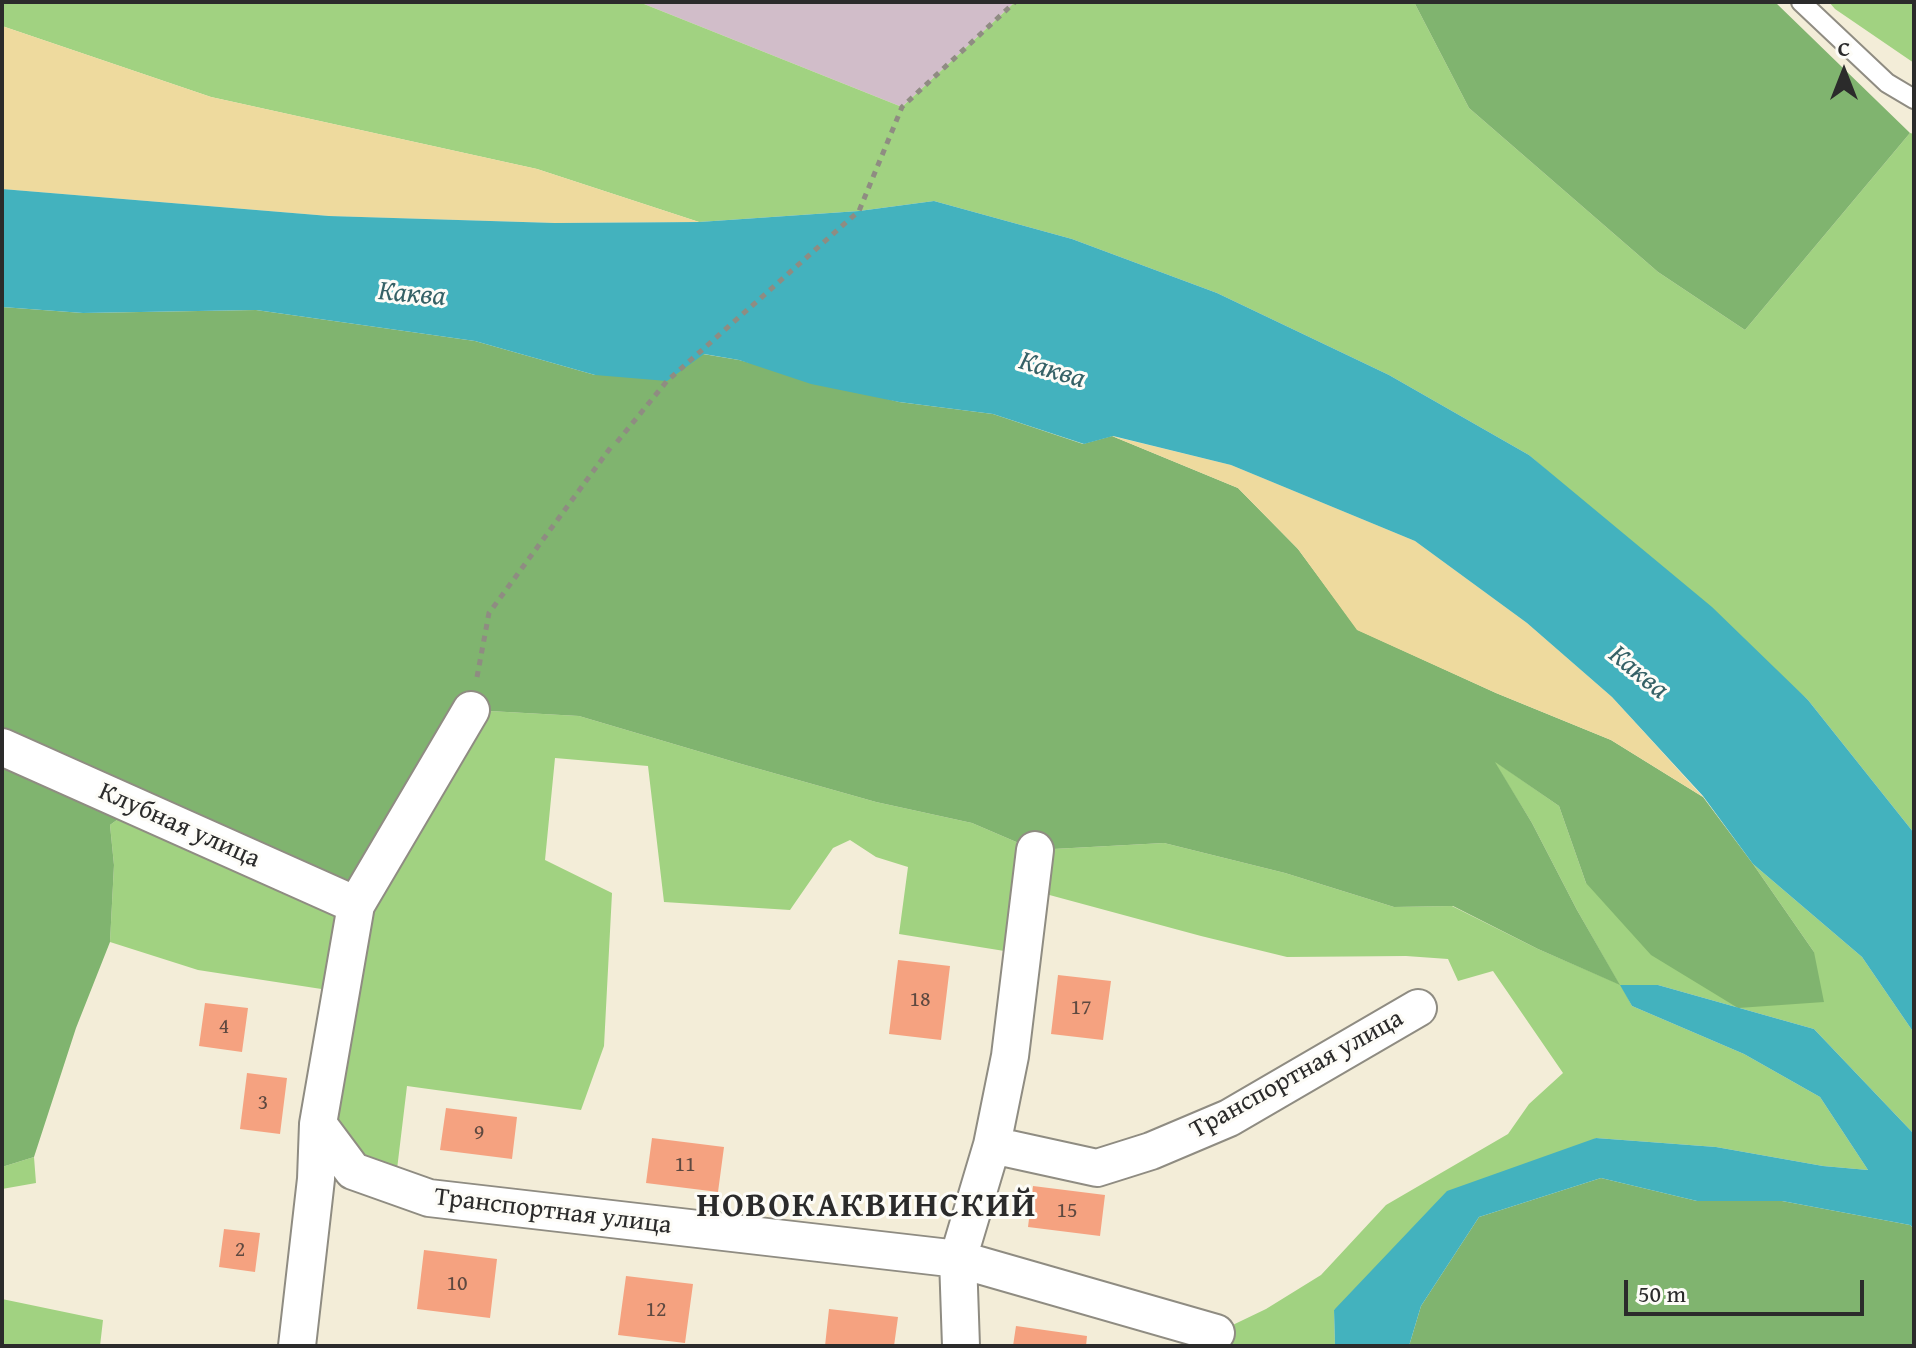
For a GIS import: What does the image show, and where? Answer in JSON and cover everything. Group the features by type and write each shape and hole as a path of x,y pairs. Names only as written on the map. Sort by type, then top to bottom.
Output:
{"street":[{"path":"297,1346 316,1179 318,1124 356,905 471,710"},
{"name":"Клубная улица","path":"2,747 356,905"},
{"path":"961,1346 958,1259 992,1145 1010,1056 1035,850"},
{"name":"Транспортная улица","path":"992,1145 1097,1168 1151,1151 1229,1118 1418,1008"},
{"name":"Транспортная улица","path":"318,1124 353,1171 429,1198 958,1259 1216,1333"}],"lane":[{"path":"1801,2 1887,83 1914,99"}],"path":[{"path":"617,442 667,381 859,211 902,107 1015,2"},
{"path":"471,710 489,613 611,447"}],"shaded area":[{"path":"639,2 1015,2 902,107"}],"green space":[{"path":"2,2 639,2 902,107 1015,2 1414,2 1469,108 1658,272 1745,330 1910,133 1914,134 1914,833 1808,700 1529,455 1389,375 1217,293 1072,239 934,201 859,211 699,222 537,169 211,97 2,26"},
{"path":"1414,2 1775,2 1910,133 1745,330 1658,272 1469,108"},
{"path":"1829,2 1914,2 1914,63 1835,9"},
{"path":"2,307 83,313 256,310 475,341 595,375 703,354 739,360 899,402 993,414 1083,444 1112,436 1238,488 1298,549 1358,630 1496,693 1611,740 1703,797 1814,952 1824,1002 1738,1008 1651,955 1586,883 1559,806 1495,762 1532,823 1620,985 1538,949 1453,906 1394,907 1285,873 1164,843 1035,850 972,823 876,802 579,716 471,710 356,905 136,806 110,825 114,865 110,942 76,1028 34,1157 2,1167"},
{"path":"471,710 579,716 876,802 972,823 1035,850 1164,843 1285,873 1394,907 1452,906 1538,949 1619,984 1532,823 1493,760 1559,806 1586,883 1814,952 1753,864 1862,957 1914,1033 1914,1134 1814,1029 1658,985 1621,985 1632,1006 1744,1054 1820,1097 1868,1170 1823,1166 1716,1147 1596,1138 1334,1310 1335,1346 1208,1346 1216,1333 1266,1309 1321,1275 1386,1205 1508,1134 1529,1104 1563,1073 1493,971 1458,981 1448,959 1406,956 1287,957 1031,890 1023,954 899,934 908,867 876,857 850,840 833,848 790,910 664,902 648,766 555,758 545,860 612,893 604,1046 581,1110 407,1086 395,1186 318,1124 341,992 198,970 110,942 114,865 110,825 136,806"},
{"path":"34,1157 36,1183 2,1189 2,1167"},
{"path":"1601,1178 1697,1201 1782,1201 1910,1225 1914,1229 1914,1346 1409,1346 1421,1306 1479,1217"},
{"path":"2,1299 103,1320 100,1346 2,1346"}],"sand":[{"path":"2,26 211,97 537,169 699,222 555,223 329,216 2,189"},
{"path":"1112,436 1231,465 1415,541 1527,623 1612,697 1703,797 1611,740 1496,693 1357,630 1298,549 1238,488"}],"water":[{"name":"Каква","path":"2,189 329,216 555,223 699,222 859,211 934,201 1072,239 1217,293 1389,375 1529,455 1712,607 1808,700 1914,833 1914,1033 1862,957 1753,864 1703,796 1612,697 1527,623 1415,541 1231,465 1113,436 1084,444 993,414 899,402 811,384 739,360 704,354 667,381 595,375 475,341 256,310 83,313 2,307"},
{"path":"1620,985 1658,985 1814,1029 1914,1134 1914,1229 1910,1225 1782,1201 1697,1201 1601,1178 1479,1217 1421,1306 1409,1346 1335,1346 1334,1310 1447,1191 1596,1138 1716,1147 1823,1166 1868,1170 1820,1097 1744,1054 1632,1006"}],"building":[{"path":"898,960 950,966 941,1040 889,1034"},
{"path":"1058,975 1111,981 1103,1040 1051,1034"},
{"path":"205,1003 248,1008 242,1052 199,1046"},
{"path":"247,1073 287,1078 280,1134 240,1129"},
{"path":"446,1108 517,1117 512,1159 440,1150"},
{"path":"652,1138 724,1147 718,1192 646,1183"},
{"path":"1033,1186 1105,1195 1100,1236 1028,1227"},
{"path":"224,1229 260,1233 255,1272 219,1267"},
{"path":"424,1250 497,1259 490,1318 417,1309"},
{"path":"626,1276 693,1284 685,1343 618,1335"},
{"path":"829,1309 898,1317 894,1346 825,1346"},
{"path":"1016,1326 1087,1336 1086,1346 1013,1346"}],"district":[{"name":"НОВОКАКВИНСКИЙ","path":"867,1207"}]}
